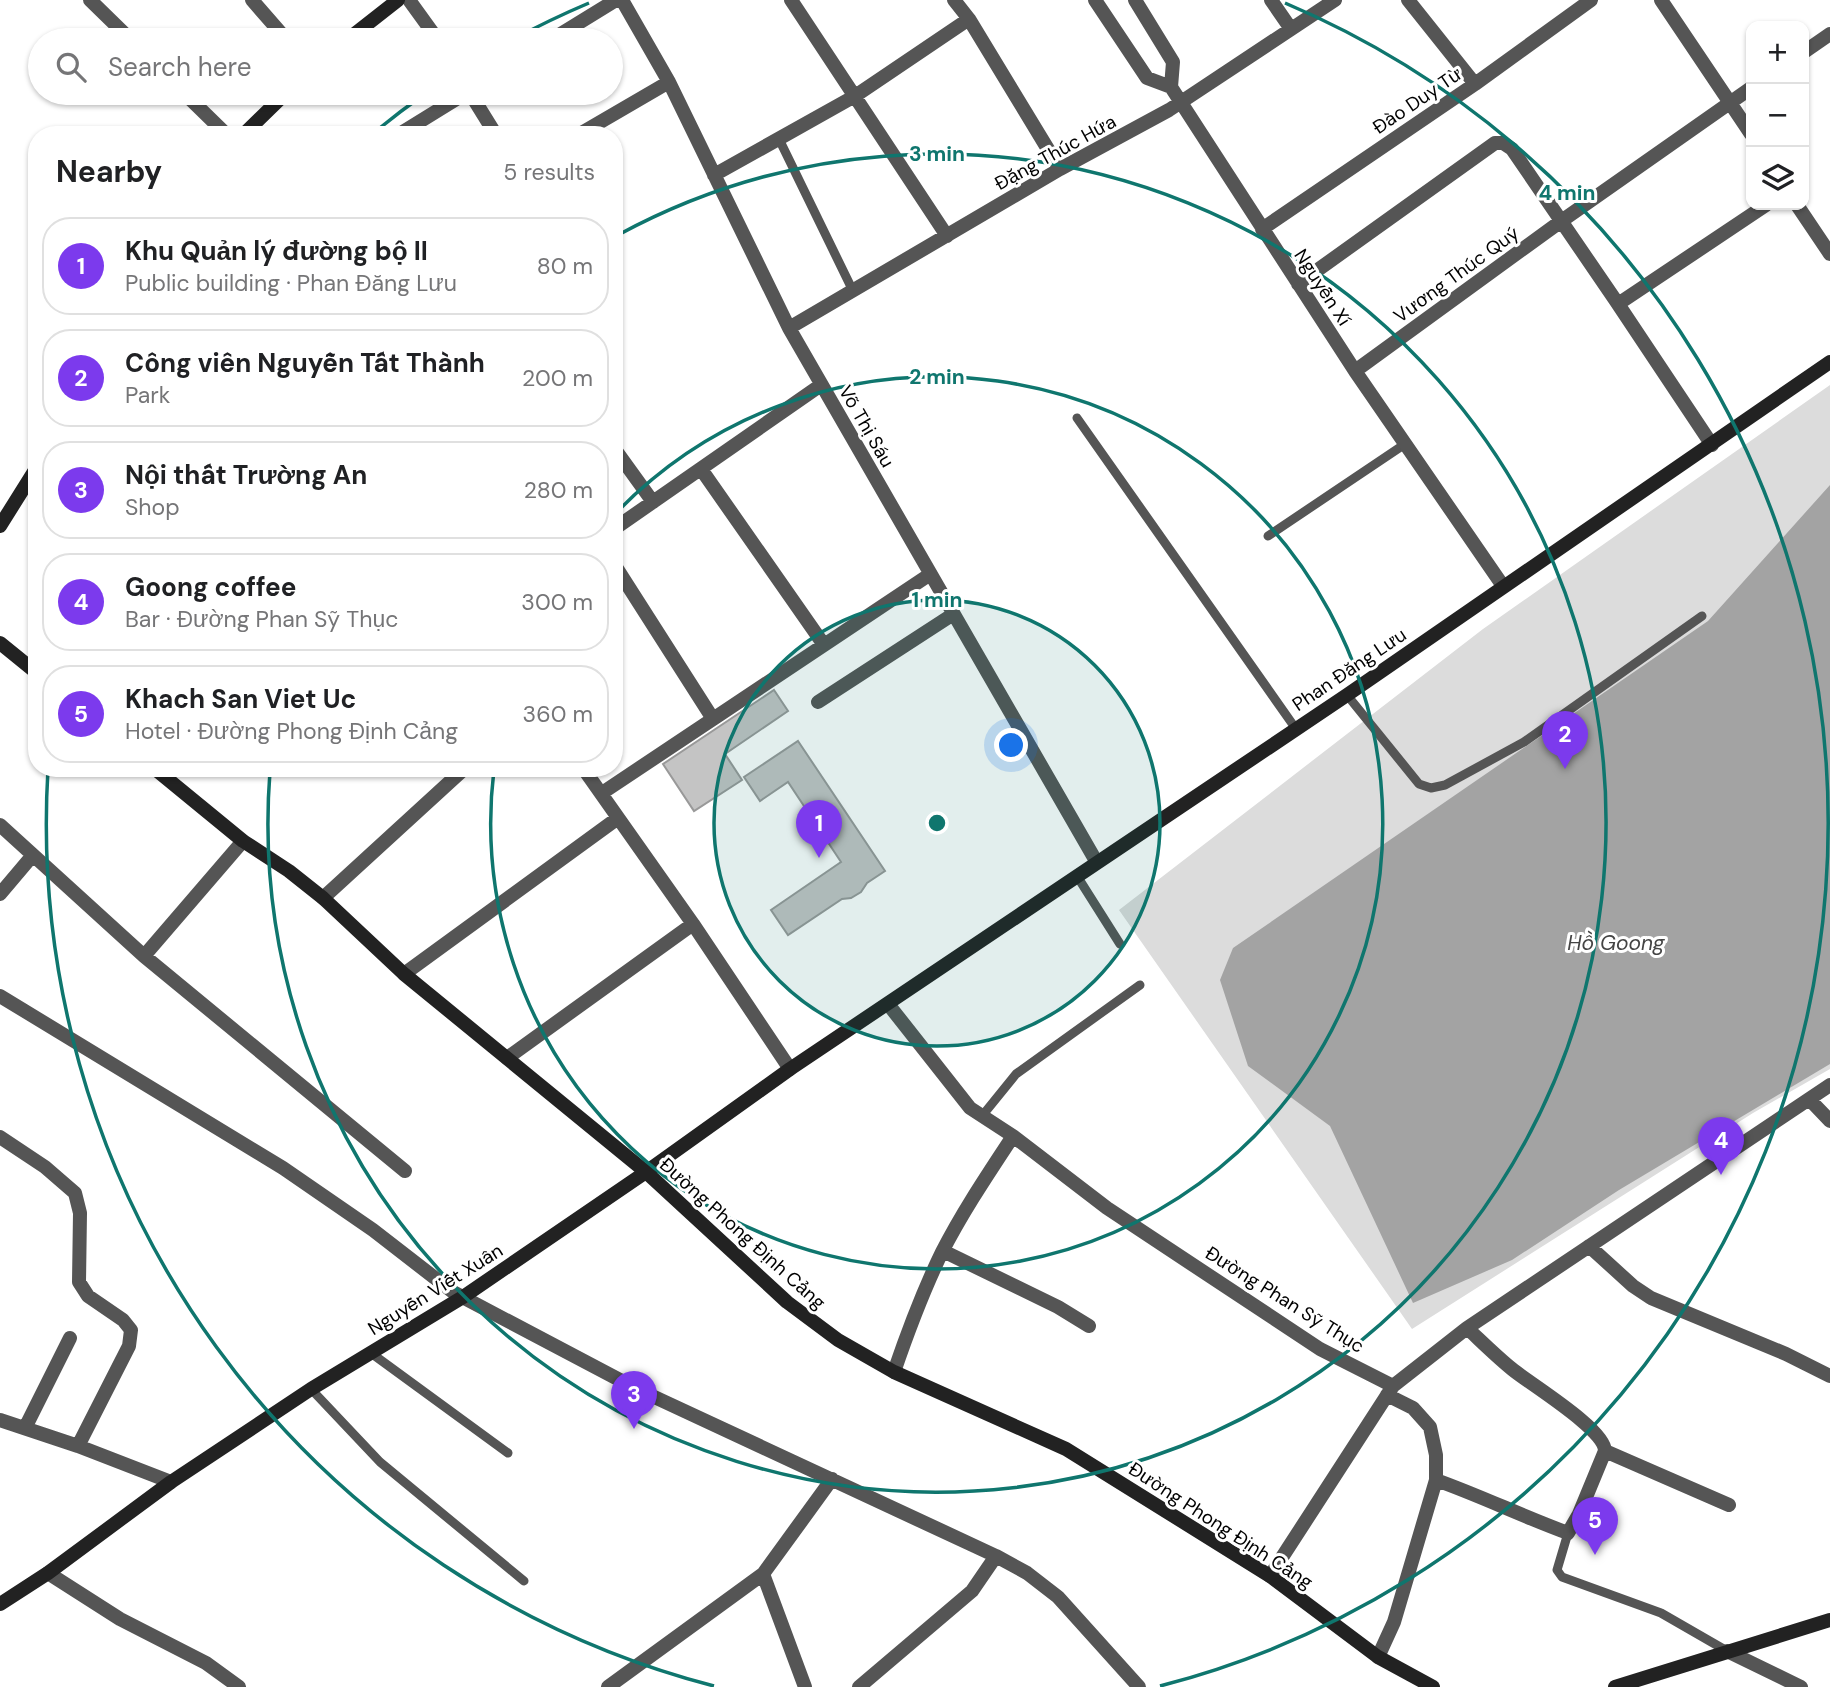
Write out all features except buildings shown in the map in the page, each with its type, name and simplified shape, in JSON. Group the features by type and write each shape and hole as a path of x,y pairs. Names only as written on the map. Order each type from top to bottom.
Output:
{"street":[{"path":"90,0 119,28"},
{"path":"252,0 276,28"},
{"path":"409,0 429,28"},
{"path":"570,28 616,0"},
{"name":"Võ Thị Sáu","path":"622,0 669,82 789,328 1096,861"},
{"path":"791,0 947,236"},
{"path":"954,0 969,19 1060,169"},
{"path":"1095,0 1147,78 1171,88 1173,62 1135,0"},
{"path":"1271,0 1291,29"},
{"name":"Đặng Thúc Hứa","path":"789,328 1060,169 1169,110 1335,0"},
{"path":"1408,0 1475,84"},
{"name":"Đào Duy Từ","path":"1262,229 1475,84 1591,0"},
{"path":"1661,0 1746,126"},
{"path":"361,28 390,2"},
{"path":"714,175 855,96 969,19"},
{"path":"1809,49 1830,34"},
{"path":"593,126 669,82"},
{"name":"Nguyễn Xí","path":"1171,88 1355,371 1503,586"},
{"name":"Vương Thúc Quý","path":"1355,371 1746,92"},
{"path":"196,105 218,126"},
{"path":"256,126 275,105"},
{"path":"413,126 448,105"},
{"path":"476,105 490,126"},
{"path":"1298,284 1495,143 1503,143 1512,149 1712,445"},
{"path":"1618,304 1759,210"},
{"path":"1800,210 1830,254"},
{"name":"Phan Đăng Lưu","path":"888,1004 1096,861 1347,695 1830,362"},
{"path":"623,524 821,385"},
{"path":"623,460 653,502"},
{"path":"701,469 824,645"},
{"path":"0,526 28,481"},
{"path":"602,793 929,575"},
{"path":"623,578 713,719"},
{"path":"818,702 952,615"},
{"path":"0,643 28,666"},
{"name":"Đường Phong Định Cảng","path":"165,777 243,841 289,871 323,898 404,974 646,1172 787,1302 838,1340 894,1372 1066,1449 1270,1576 1378,1657 1433,1687"},
{"path":"323,898 455,777"},
{"path":"590,777 790,1069"},
{"path":"404,974 618,818"},
{"path":"0,825 144,956 405,1171"},
{"path":"144,956 243,841"},
{"path":"0,894 33,855"},
{"path":"507,1058 693,924"},
{"path":"0,996 283,1168 373,1230 453,1292 635,1388 996,1556 1027,1573 1058,1597 1139,1687"},
{"name":"Nguyễn Viết Xuân","path":"0,1604 48,1573 172,1482 311,1389 463,1297 646,1172 790,1069 888,1004"},
{"name":"Đường Phan Sỹ Thục","path":"888,1004 970,1108 1013,1136 1107,1208 1320,1349 1390,1391 1413,1408 1430,1427 1436,1455 1436,1480 1394,1622 1378,1657"},
{"path":"1270,1576 1390,1391 1467,1328 1830,1085"},
{"path":"1810,1099 1830,1121"},
{"path":"894,1372 916,1309 943,1251 969,1203 1013,1136"},
{"path":"0,1137 46,1167 75,1194 80,1213 79,1282 88,1296 123,1320 131,1330 129,1346 78,1446"},
{"path":"1589,1246 1633,1286 1651,1298 1786,1354 1830,1376"},
{"path":"943,1251 1058,1307 1088,1326"},
{"path":"1436,1480 1569,1533 1605,1451 1602,1441 1586,1424 1508,1366 1467,1328"},
{"path":"25,1428 70,1338"},
{"path":"0,1420 172,1482"},
{"path":"1605,1451 1729,1505"},
{"path":"608,1687 763,1574 832,1479"},
{"path":"859,1687 972,1591 996,1556"},
{"path":"48,1573 120,1619 206,1663 239,1687"},
{"path":"763,1574 805,1687"},
{"path":"1615,1687 1830,1620"},
{"path":"1727,1651 1776,1682 1801,1687"}],"lane":[{"path":"779,139 853,291"},
{"path":"1076,418 1296,729"},
{"path":"1268,536 1405,444"},
{"path":"1347,695 1419,784 1432,788 1454,780 1524,742 1702,616"},
{"path":"1077,876 1120,944"},
{"path":"982,1116 1016,1074 1140,985"},
{"path":"371,1353 508,1453"},
{"path":"311,1389 380,1462 524,1581"},
{"path":"1569,1533 1558,1570 1562,1577 1661,1613 1727,1651"}],"shaded area":[{"name":"Hồ Goong","path":"1830,385 1830,1069 1753,1113 1412,1329 1119,910 1483,629"}],"water":[{"name":"Hồ Goong","path":"1830,485 1830,1064 1619,1190 1512,1260 1413,1303 1330,1126 1248,1066 1220,980 1233,948 1708,621"}],"place":[{"name":"Công viên Nguyễn Tất Thành","path":"1565,769"},
{"name":"Khu Quản lý đường bộ II","path":"819,858"},
{"name":"Goong coffee","path":"1721,1175"},
{"name":"Nội thất Trường An","path":"634,1429"},
{"name":"Khach San Viet Uc","path":"1595,1555"}]}
